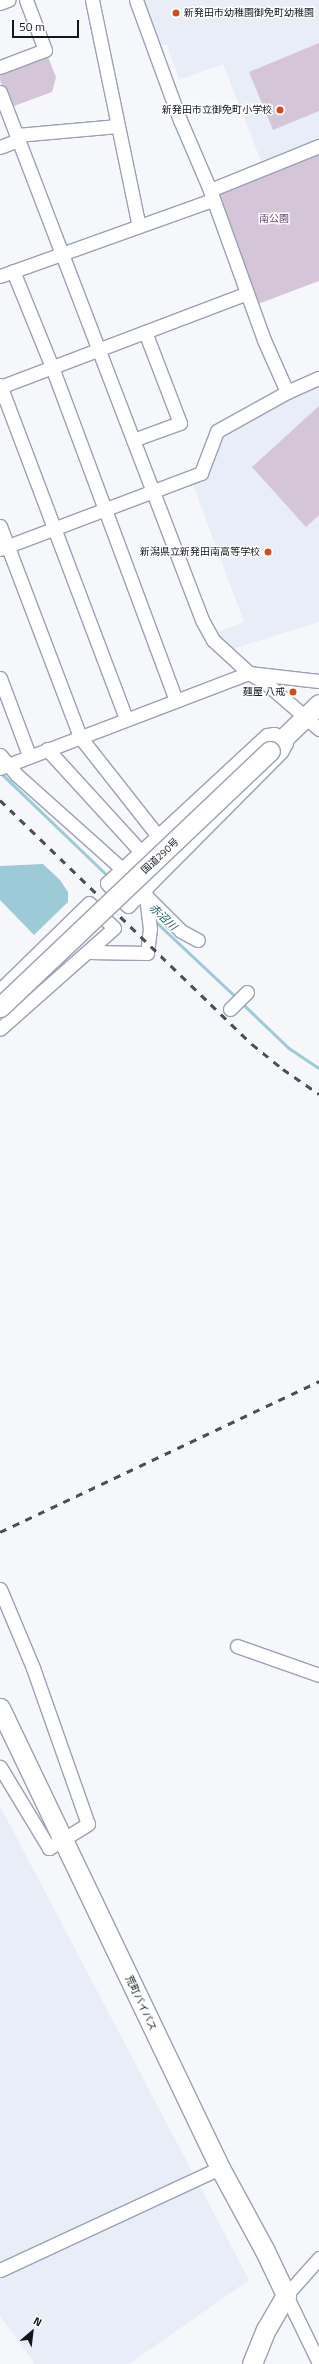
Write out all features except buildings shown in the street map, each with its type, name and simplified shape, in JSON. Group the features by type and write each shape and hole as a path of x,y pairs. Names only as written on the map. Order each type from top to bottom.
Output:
{"highway":[{"name":"国道290号","path":"0,1007 283,738 312,723 319,704"},
{"name":"荒町バイパス","path":"0,1708 220,2168 265,2251 286,2295"},
{"path":"252,2364 266,2328 286,2295"}],"street":[{"path":"0,3 8,0"},
{"path":"0,67 45,50 26,0"},
{"path":"92,0 139,226"},
{"path":"136,0 180,120 211,195 264,340 287,392"},
{"path":"0,92 202,620 213,640 249,673 267,684 312,723"},
{"path":"0,147 17,138 118,126"},
{"path":"0,276 61,252 139,226 319,146"},
{"path":"13,271 52,367 103,509 176,701"},
{"path":"126,720 0,386 247,293"},
{"path":"133,440 180,423 145,332"},
{"path":"4,547 152,490 201,473 217,431 287,392 319,378"},
{"path":"0,526 4,547 80,737 158,836"},
{"path":"3,762 29,756 249,673 319,680"},
{"path":"0,678 29,756"},
{"path":"266,735 283,738 286,743 281,752 146,893 128,906 118,897 107,883 266,735"},
{"path":"47,749 141,852"},
{"path":"3,762 122,869"},
{"path":"146,893 181,932 198,940"},
{"path":"90,952 147,953 150,929 146,893"},
{"path":"0,990 90,903 114,928 90,952 0,1029"},
{"path":"230,1009 247,992"},
{"path":"0,1589 33,1668 88,1824 63,1841 49,1848 0,1767"},
{"path":"237,1646 319,1675"},
{"path":"0,2270 220,2168"},
{"path":"319,2258 286,2295 319,2363"}],"shaded area":[{"name":"新発田市立御免町小学校","path":"141,0 319,0 319,140 261,161 223,64 179,80 167,45 159,45"},
{"name":"新潟県立新発田南高等学校","path":"319,385 319,622 229,650 215,633 244,622 192,482 206,477 221,435"},
{"path":"0,1806 249,2280 129,2364 35,2364 0,2316"}],"green space":[{"path":"319,43 319,111 273,130 249,72"},
{"path":"46,52 56,77 52,92 11,107 0,80 0,70"},
{"name":"南公園","path":"319,153 319,281 258,304 215,192"},
{"path":"319,406 319,515 306,527 252,467"}],"water":[{"path":"43,864 60,880 68,892 68,902 34,935 0,900 0,866"}],"waterway":[{"name":"赤沼川","path":"0,772 109,877"},
{"name":"赤沼川","path":"153,919 237,998"},
{"name":"赤沼川","path":"242,1003 289,1048 319,1068"}],"railway":[{"path":"0,800 252,1044 283,1069 319,1094"},
{"path":"0,1532 319,1381"}],"place":[{"name":"新発田市幼稚園御免町幼稚園","path":"176,13"},
{"name":"新発田市立御免町小学校","path":"280,110"},
{"name":"新潟県立新発田南高等学校","path":"268,552"},
{"name":"麺屋 八戒","path":"293,692"}]}
